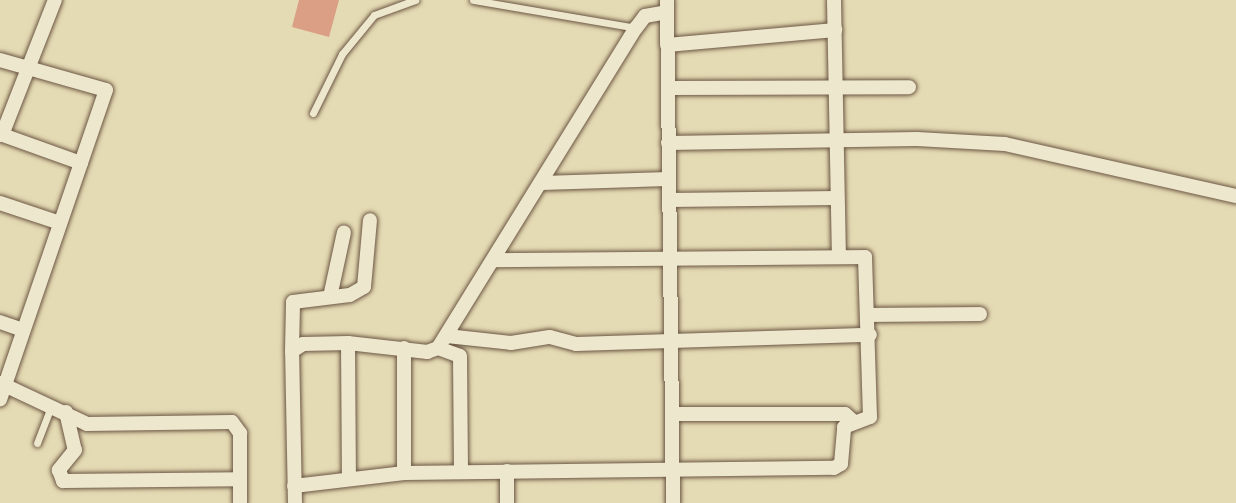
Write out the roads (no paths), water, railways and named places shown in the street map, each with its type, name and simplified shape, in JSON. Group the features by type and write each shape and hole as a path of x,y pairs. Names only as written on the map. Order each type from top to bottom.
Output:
{"street":[{"path":"55,0 31,68 1,135 81,164"},
{"path":"834,0 839,257"},
{"path":"438,348 495,260 636,28 645,16 667,6 673,503"},
{"path":"667,45 835,30"},
{"path":"0,60 106,90 2,383 0,399"},
{"path":"669,88 909,87"},
{"path":"668,143 836,141 1005,144 1236,196"},
{"path":"542,183 668,179"},
{"path":"669,200 837,198"},
{"path":"0,203 60,223"},
{"path":"295,503 291,304 359,293 364,287 370,220"},
{"path":"330,297 344,232"},
{"path":"294,486 404,473 834,468 841,464 844,427 853,421 868,419 872,411 868,259 839,257 495,260"},
{"path":"870,315 980,314"},
{"path":"0,322 22,330"},
{"path":"447,336 511,343 550,337 576,344 672,338 870,335"},
{"path":"292,351 303,344 348,343 404,348 438,348 460,356 461,472"},
{"path":"348,343 349,478"},
{"path":"404,348 404,473"},
{"path":"2,383 51,404 87,424 232,422 240,433 240,503"},
{"path":"66,412 75,450 59,471 63,481 240,479"},
{"path":"672,414 836,413 853,421"},
{"path":"507,471 507,503"}],"lane":[{"path":"314,113 342,54 374,15 415,0"},
{"path":"473,0 636,28"},
{"path":"37,443 51,404"}]}
